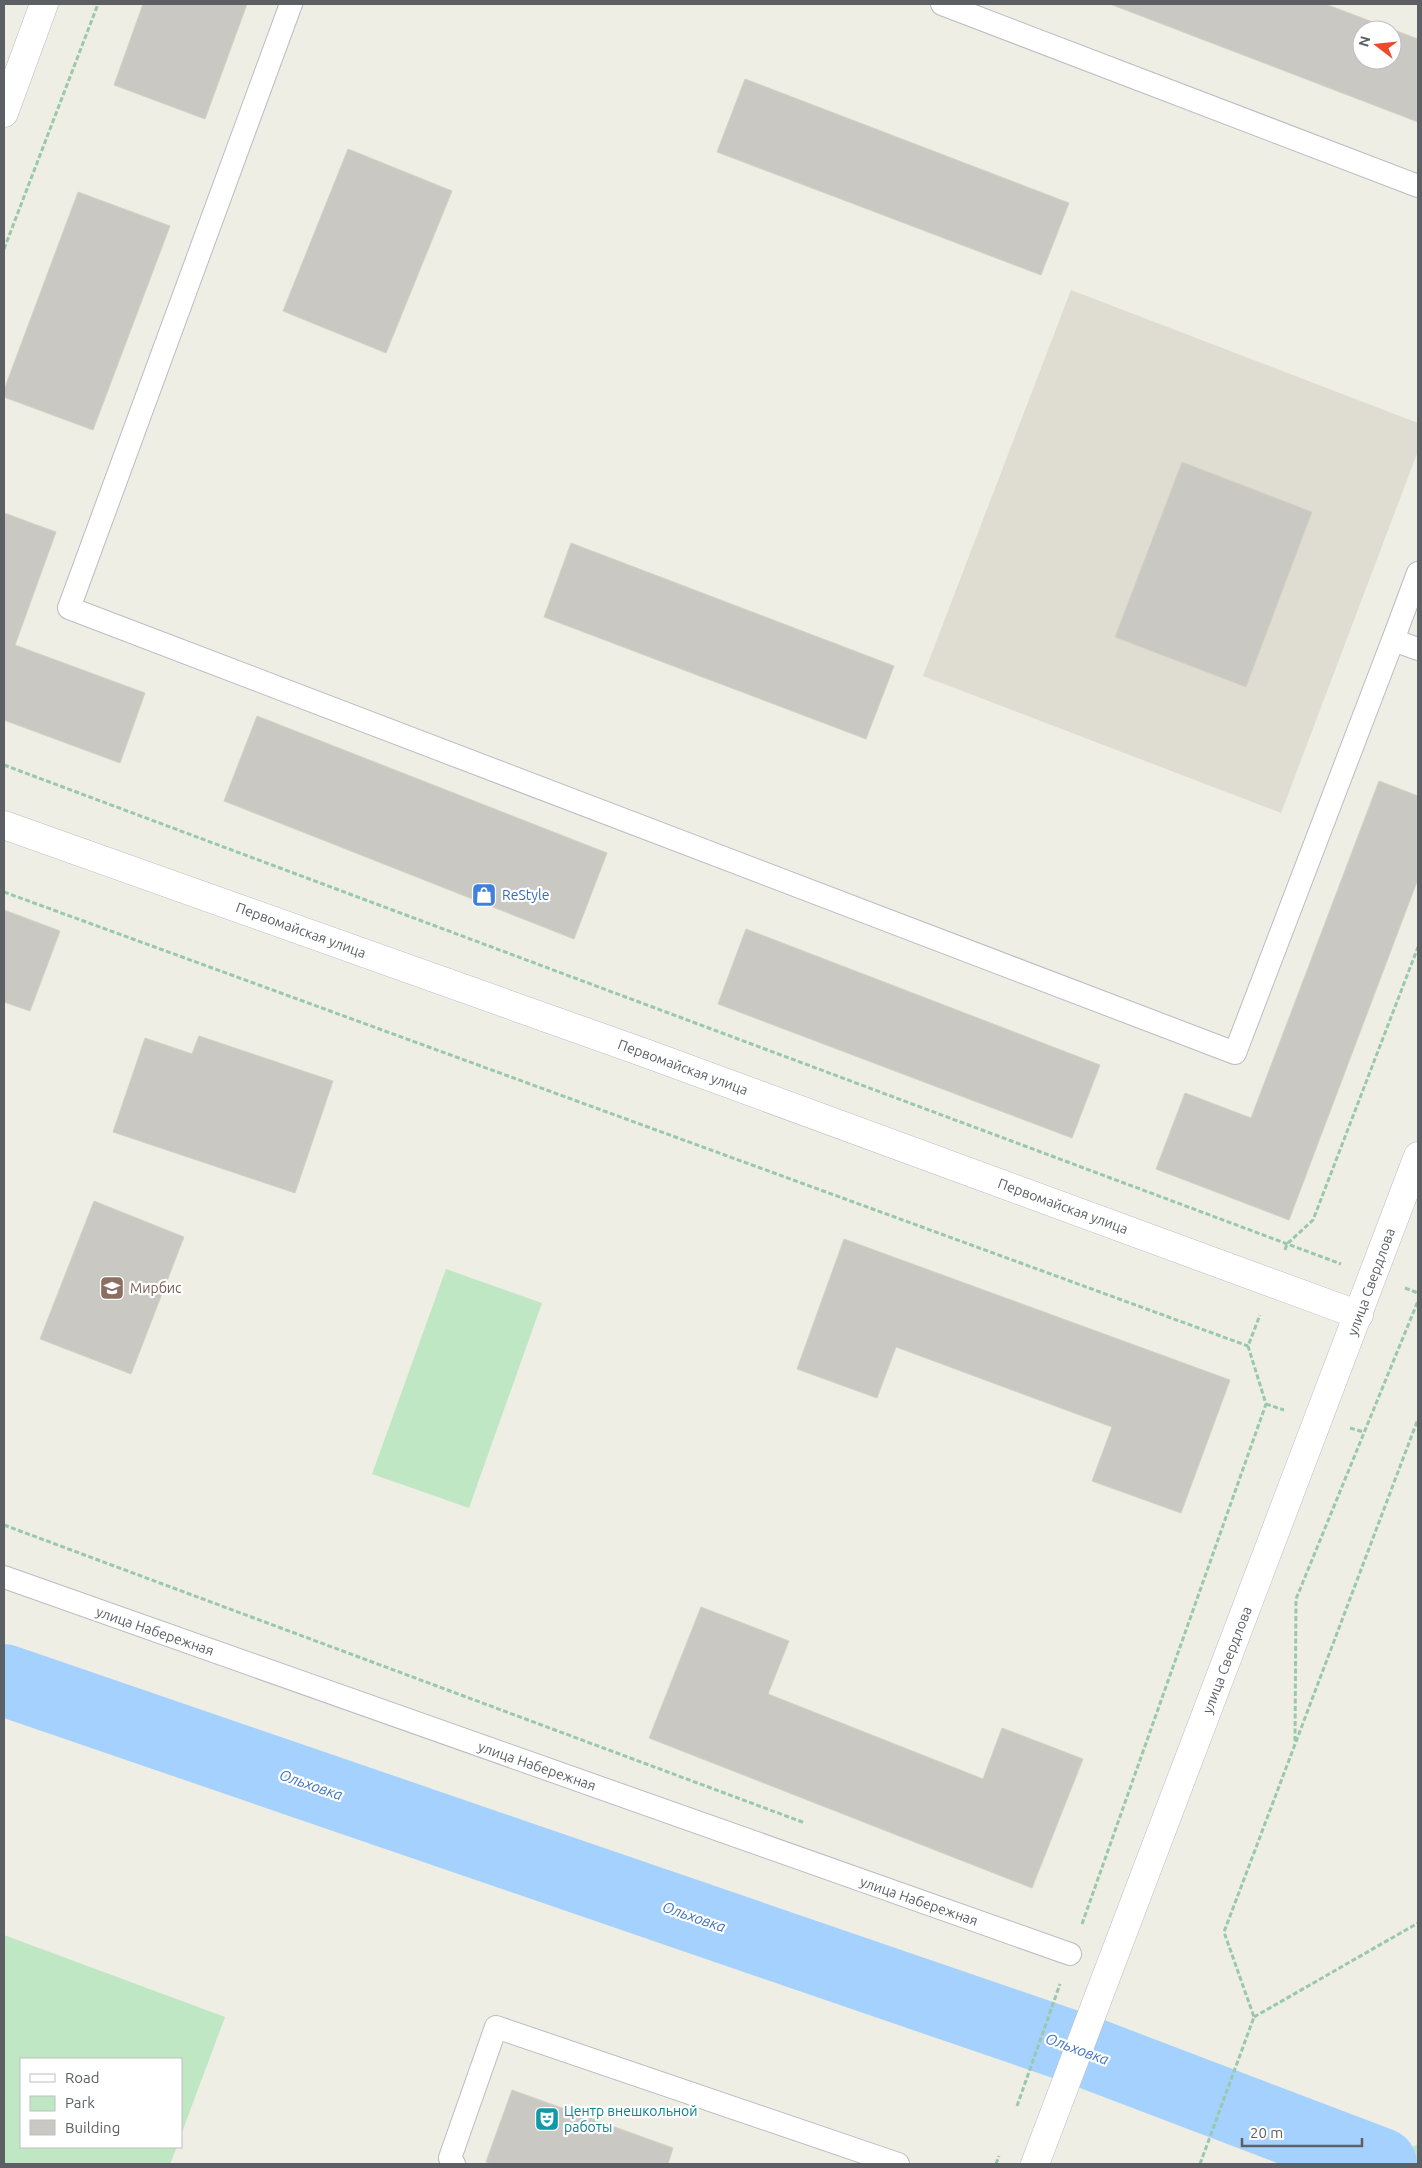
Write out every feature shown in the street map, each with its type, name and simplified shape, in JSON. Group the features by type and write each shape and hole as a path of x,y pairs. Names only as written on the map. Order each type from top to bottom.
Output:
{"main road":[{"path":"4,113 44,4"},
{"name":"Первомайская улица","path":"4,825 646,1053 1360,1315"},
{"name":"улица Свердлова","path":"1035,2164 1108,1968 1360,1315 1418,1156"}],"lane":[{"path":"291,4 69,608 1235,1052 1418,573"},
{"path":"942,4 966,8 1418,186"},
{"path":"1393,640 1418,649"},
{"name":"улица Набережная","path":"4,1577 1070,1954"},
{"path":"454,2164 450,2158 496,2027 898,2164"}],"path":[{"path":"4,250 98,4"},
{"path":"4,765 1287,1244 1313,1220 1418,947"},
{"path":"4,892 1248,1346 1266,1404 1015,2111"},
{"path":"1295,1745 1296,1599 1418,1301"},
{"path":"1200,2164 1254,2017 1224,1932 1418,1419"},
{"path":"4,1525 810,1825"},
{"path":"1254,2017 1418,1923"}],"shaded area":[{"path":"1071,290 1418,423 1418,451 1281,813 923,676"}],"green space":[{"path":"446,1269 542,1303 469,1508 372,1474"},
{"path":"4,1935 225,2017 182,2132 182,2058 20,2058 20,2148 177,2148 170,2164 4,2164"},
{"path":"1418,2144 1418,2164 1377,2164"}],"building":[{"path":"143,4 247,4 205,119 114,85"},
{"path":"1110,4 1325,4 1368,20 1352,20 1352,70 1402,70 1402,33 1418,39 1418,122"},
{"path":"745,79 1069,203 1041,275 717,152"},
{"path":"348,149 452,191 386,353 283,311"},
{"path":"78,192 170,226 93,430 4,397 4,390"},
{"path":"1182,462 1312,512 1246,687 1115,637"},
{"path":"4,513 56,532 15,645 145,693 120,763 4,720"},
{"path":"571,543 894,666 866,739 544,617"},
{"path":"257,716 607,853 574,939 224,801"},
{"path":"1379,781 1418,796 1418,879 1289,1220 1156,1169 1185,1093 1251,1118"},
{"path":"4,910 60,931 30,1011 4,1002"},
{"path":"746,929 1100,1065 1072,1138 718,1004"},
{"path":"199,1036 333,1081 295,1193 113,1132 145,1038 192,1054"},
{"name":"Мирбис","path":"94,1201 184,1237 131,1374 40,1339"},
{"path":"844,1239 1230,1380 1181,1513 1092,1481 1112,1427 896,1347 877,1398 797,1369"},
{"path":"701,1607 789,1641 768,1694 983,1779 1002,1728 1083,1759 1032,1888 649,1738"},
{"name":"Центр внешкольной работы","path":"512,2090 673,2148 668,2164 492,2164 486,2162"}],"waterway":[{"name":"Ольховка","path":"4,1680 1079,2049 1381,2164"}],"place":[{"name":"ReStyle","path":"484,895"},
{"name":"Мирбис","path":"112,1288"},
{"name":"Центр внешкольной работы","path":"547,2119"}]}
